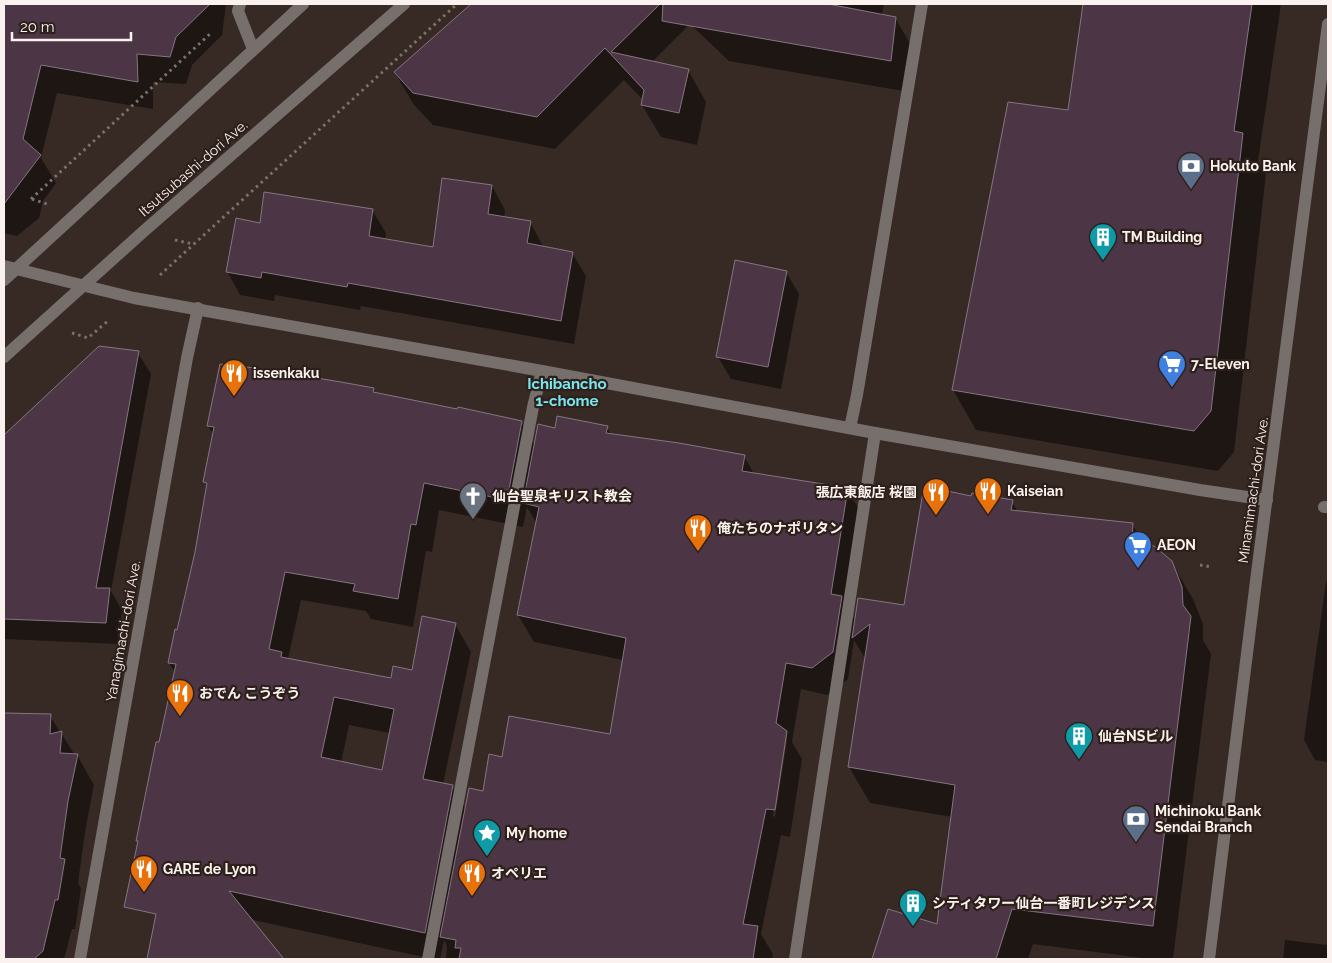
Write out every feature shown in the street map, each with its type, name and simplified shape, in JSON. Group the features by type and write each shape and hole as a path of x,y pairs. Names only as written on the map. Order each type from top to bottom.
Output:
{"street":[{"path":"240,4 238,11 253,49"},
{"path":"4,280 10,268 78,212 303,4"},
{"name":"Itsutsubashi-dori Ave.","path":"4,357 144,231 404,4"},
{"path":"850,428 922,4"},
{"name":"Minamimachi-dori Ave.","path":"1209,959 1328,24"},
{"path":"10,268 134,298 198,308 874,433 1267,500"},
{"name":"Yanagimachi-dori Ave.","path":"80,959 187,358 198,308"},
{"path":"428,959 533,407 542,371"},
{"path":"795,959 874,433"}],"path":[{"path":"159,276 457,4"},
{"path":"55,206 31,199 212,34"},
{"path":"167,238 193,245"},
{"path":"68,332 88,338 115,315"},
{"path":"1200,565 1212,567"}],"building":[{"path":"4,4 210,4 176,37 170,57 137,54 138,82 41,65 23,139 41,155 4,204"},
{"path":"471,4 660,4 611,52 689,69 679,113 641,105 644,90 605,48 537,117 413,93 394,72"},
{"path":"663,4 828,4 896,17 891,61 662,21"},
{"name":"TM Building","path":"1083,4 1252,4 1234,131 1243,133 1211,411 1194,431 952,390 1008,102 1068,110"},
{"path":"442,178 492,185 488,214 531,221 527,243 573,252 561,321 348,283 347,287 262,272 261,278 226,272 236,218 260,223 264,192 373,209 369,236 433,247"},
{"path":"735,260 787,271 768,367 716,357"},
{"path":"99,346 139,351 96,588 110,588 106,623 4,619 4,435"},
{"path":"220,364 374,388 373,392 457,409 458,407 522,421 507,500 424,483 416,525 411,524 398,599 353,591 355,584 285,572 269,649 282,652 281,657 391,678 393,666 412,670 422,616 456,623 423,779 453,785 425,933 229,891 284,959 147,959 156,914 124,907 156,742 159,742 176,664 168,663 195,552 207,483 203,482 214,427 207,426","holes":["334,697 394,709 382,770 321,757"]},
{"path":"557,416 608,426 606,433 679,443 745,455 742,471 848,488 831,594 842,596 833,652 812,668 786,663 776,723 787,731 775,810 766,809 743,924 758,926 753,959 459,959 461,948 455,948 456,940 440,937 469,788 483,791 489,754 502,757 509,716 610,734 626,638 517,615 539,507 523,503 538,424 555,428"},
{"name":"仙台NSビル","path":"924,486 971,496 972,493 1013,500 1011,510 1133,523 1132,542 1154,546 1172,561 1182,587 1183,605 1191,616 1153,926 1012,909 996,959 872,959 888,909 937,924 955,785 848,767 870,624 852,638 858,598 904,605"},
{"path":"4,713 51,714 50,734 62,731 60,753 78,754 68,801 60,858 65,859 58,900 55,900 43,951 34,959 4,959"}],"place":[{"name":"Hokuto Bank","path":"1191,190"},
{"name":"TM Building","path":"1103,261"},
{"name":"7-Eleven","path":"1172,388"},
{"name":"issenkaku","path":"234,397"},
{"name":"Kaiseian","path":"988,515"},
{"name":"張広東飯店 桜園","path":"936,516"},
{"name":"仙台聖泉キリスト教会","path":"473,520"},
{"name":"俺たちのナポリタン","path":"698,552"},
{"name":"AEON","path":"1138,569"},
{"name":"おでん こうぞう","path":"180,717"},
{"name":"仙台NSビル","path":"1079,760"},
{"name":"Michinoku Bank Sendai Branch","path":"1136,843"},
{"name":"My home","path":"487,857"},
{"name":"GARE de Lyon","path":"144,893"},
{"name":"オペリエ","path":"472,897"},
{"name":"シティタワー仙台一番町レジデンス","path":"913,927"}],"district":[{"name":"Ichibancho 1-chome","path":"567,392"}]}
